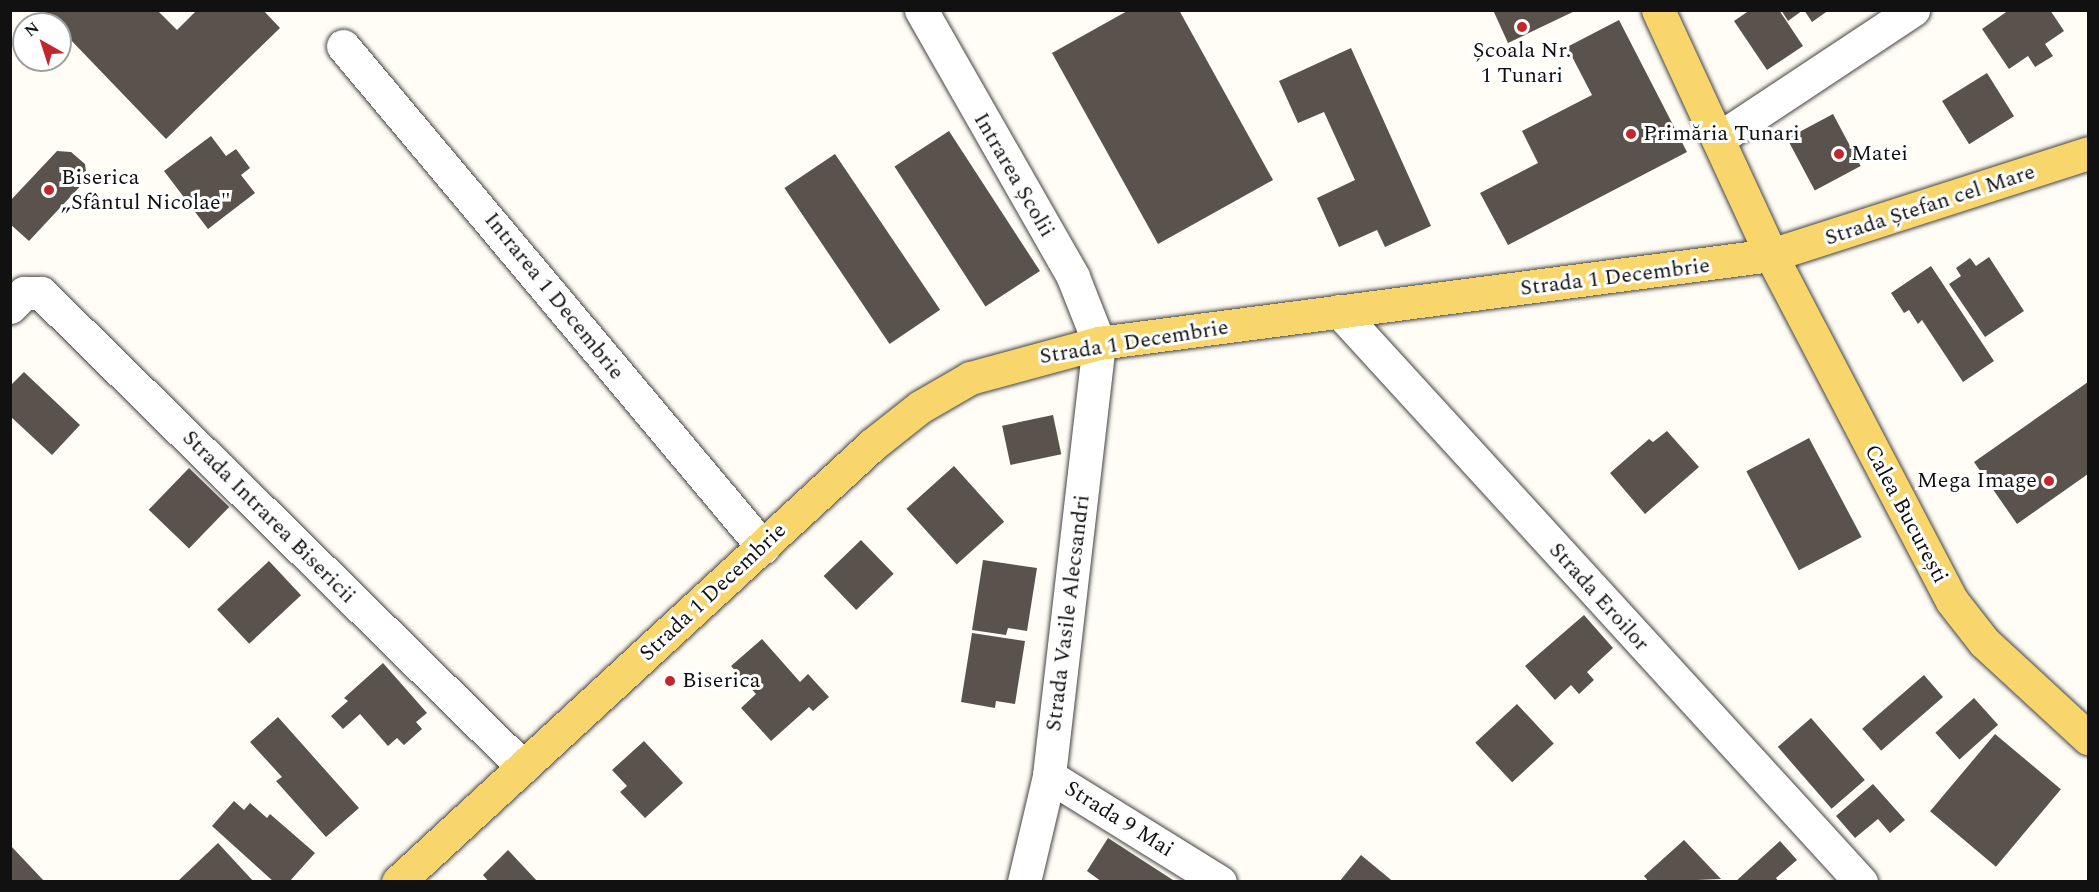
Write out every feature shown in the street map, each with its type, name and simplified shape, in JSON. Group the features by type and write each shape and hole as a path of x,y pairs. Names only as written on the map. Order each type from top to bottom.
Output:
{"main road":[{"name":"Calea București","path":"1658,10 1771,255 1952,601 1991,648 2088,738"},
{"name":"Strada Ștefan cel Mare","path":"1771,255 2088,153"},
{"name":"Strada 1 Decembrie","path":"398,882 872,445 920,407 970,378 1099,343 1771,255"}],"street":[{"name":"Intrarea Școlii","path":"921,10 1073,277 1099,343"},
{"path":"1718,139 1913,10"},
{"name":"Intrarea 1 Decembrie","path":"343,46 763,547"},
{"name":"Strada Intrarea Bisericii","path":"10,307 24,293 41,293 523,767"},
{"name":"Strada Eroilor","path":"1339,311 1862,882"},
{"name":"Strada Vasile Alecsandri","path":"1024,882 1049,776 1099,343"},
{"name":"Strada 9 Mai","path":"1049,776 1220,882"}],"building":[{"path":"42,10 157,10 177,30 197,10 263,10 280,28 166,139 72,41 72,12 44,12"},
{"path":"1129,10 1179,10 1273,180 1158,244 1052,53"},
{"name":"Școala Nr. 1 Tunari","path":"1493,10 1577,10 1508,43"},
{"path":"1750,10 1779,10 1803,46 1767,70 1734,21"},
{"path":"1781,10 1803,10 1788,21"},
{"path":"1804,10 1829,10 1812,22"},
{"path":"2009,10 2050,10 2064,31 2045,44 2053,56 2035,67 2028,56 2009,69 1982,29"},
{"path":"1619,20 1687,152 1508,245 1480,193 1538,163 1522,131 1592,95 1567,47"},
{"path":"1351,48 1431,226 1385,247 1377,230 1339,247 1317,198 1355,180 1324,112 1298,123 1279,81"},
{"path":"1987,73 2014,116 1969,144 1942,101"},
{"path":"1833,114 1861,166 1815,191 1787,138"},
{"path":"949,131 1040,271 985,306 894,166"},
{"path":"211,136 226,156 236,149 250,168 241,175 255,193 208,229 164,171"},
{"name":"Biserica „Sfântul Nicolae\"","path":"57,151 71,152 85,164 87,179 29,241 10,224 10,201"},
{"path":"835,154 940,310 890,344 784,188"},
{"path":"1989,257 2024,311 1985,337 1949,284 1961,276 1956,268 1970,258 1976,266"},
{"path":"1931,266 1994,361 1963,382 1922,320 1918,324 1909,310 1904,313 1891,293"},
{"path":"24,372 80,425 52,455 10,416 10,386"},
{"path":"2088,382 2088,474 2017,524 1974,462"},
{"path":"1053,415 1061,454 1010,465 1002,426"},
{"path":"1667,431 1699,467 1645,514 1610,473 1649,439 1653,442"},
{"path":"1809,438 1862,537 1799,570 1746,471"},
{"path":"954,466 1004,522 957,565 906,509"},
{"path":"189,468 229,507 189,549 149,510"},
{"path":"861,540 894,574 856,610 824,576"},
{"path":"983,560 1037,568 1027,631 1008,628 1006,635 972,630"},
{"path":"269,561 301,595 249,644 217,609"},
{"path":"1584,615 1613,648 1587,672 1594,680 1579,694 1571,685 1555,700 1525,666"},
{"path":"972,633 1025,641 1015,704 996,701 995,708 961,702"},
{"path":"762,639 800,682 808,674 829,697 813,711 809,707 771,741 741,708 756,694 731,666"},
{"path":"383,663 427,713 416,722 422,729 404,745 397,738 388,746 360,714 343,729 331,716 348,701 344,698"},
{"path":"1924,675 1943,697 1881,751 1862,729"},
{"path":"1974,698 1998,725 1959,760 1935,733"},
{"path":"1517,704 1554,743 1512,782 1475,743"},
{"path":"278,717 359,808 326,837 276,781 282,777 250,742"},
{"path":"1811,718 1865,780 1832,809 1778,747"},
{"path":"1995,734 2061,789 1996,867 1930,811"},
{"path":"644,741 683,783 645,818 620,792 627,786 612,770"},
{"path":"1873,784 1905,820 1890,833 1878,819 1855,838 1836,816"},
{"path":"234,801 244,810 250,803 267,818 270,814 315,853 289,882 274,882 212,826"},
{"path":"1108,838 1176,882 1102,882 1087,871"},
{"path":"1684,840 1721,879 1649,882 1644,876"},
{"path":"1780,841 1797,860 1776,878 1779,882 1735,882"},
{"path":"218,843 254,882 177,882"},
{"path":"10,845 45,882 10,882"},
{"path":"508,850 538,882 489,882 483,875"},
{"path":"1361,855 1390,879 1393,882 1339,882"}],"place":[{"name":"Școala Nr. 1 Tunari","path":"1522,27"},
{"name":"Primăria Tunari","path":"1631,134"},
{"name":"Matei","path":"1839,154"},
{"name":"Biserica „Sfântul Nicolae\"","path":"49,190"},
{"name":"Mega Image","path":"2049,481"},
{"name":"Biserica","path":"670,681"}]}
